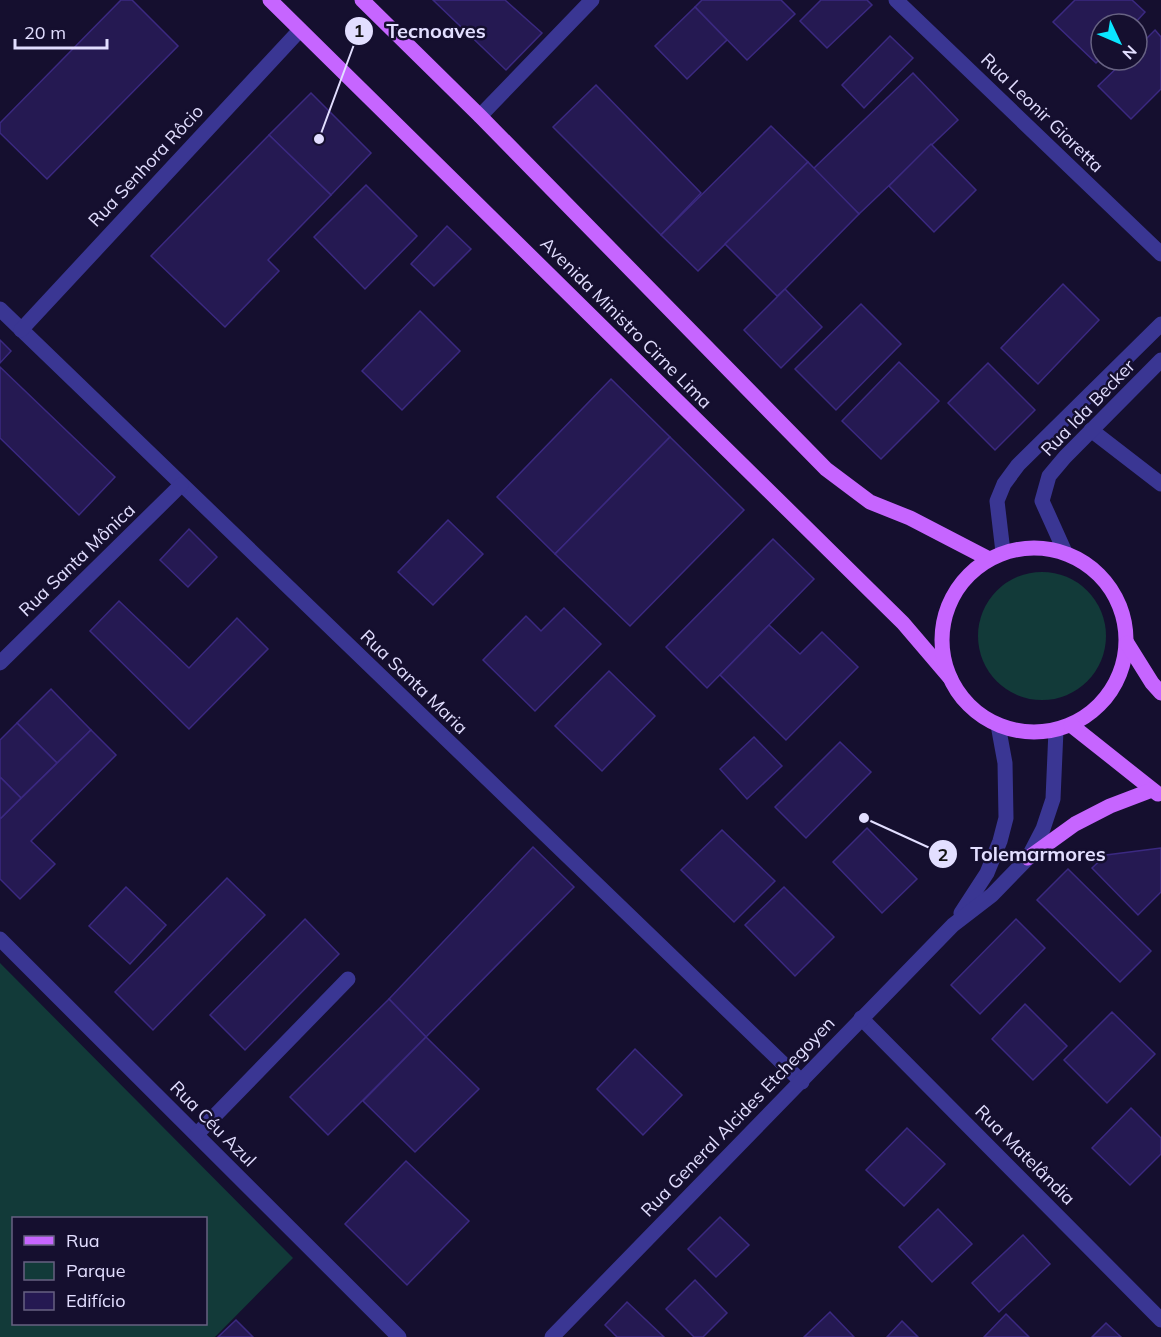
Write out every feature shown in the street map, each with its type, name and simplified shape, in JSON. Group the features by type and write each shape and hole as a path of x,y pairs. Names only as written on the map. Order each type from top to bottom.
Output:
{"main road":[{"name":"Avenida Ministro Cirne Lima","path":"270,0 903,623 950,678"},
{"path":"362,0 480,116 826,469 870,502 996,556"},
{"path":"1034,547 1065,552 1098,572 1120,604 1127,643 1122,668 1111,692 1093,711 1056,730 1026,732 998,725 969,706 950,678 942,645 946,611 963,580 996,556 1034,547"},
{"path":"1127,643 1152,683 1161,693"},
{"path":"1071,724 1157,793"},
{"path":"1028,858 1075,824 1110,806 1157,793"}],"street":[{"path":"480,116 592,0"},
{"name":"Rua Leonir Giaretta","path":"896,0 1161,254"},
{"name":"Rua Senhora Rôcio","path":"21,330 300,30"},
{"name":"Rua Santa Maria","path":"0,309 802,1082"},
{"name":"Rua Ida Becker","path":"996,556 997,501 1004,484 1018,465 1161,324"},
{"name":"Rua Ida Becker","path":"1065,552 1042,501 1049,476 1161,360"},
{"path":"1091,430 1161,484"},
{"name":"Rua Santa Mônica","path":"0,663 181,485"},
{"name":"Rua General Alcides Etchegoyen","path":"953,925 987,873 1000,841 1006,818 1005,763 998,725"},
{"name":"Rua General Alcides Etchegoyen","path":"552,1337 953,925 992,895 1028,858 1043,829 1053,799 1056,730"},
{"name":"Rua Céu Azul","path":"0,939 399,1337"},
{"path":"197,1134 348,979"},
{"name":"Rua Matelândia","path":"861,1018 1161,1320"}],"green space":[{"path":"1042,572 1066,577 1087,591 1101,612 1106,636 1101,660 1087,681 1066,695 1042,700 1018,695 997,681 983,660 978,636 983,612 997,591 1018,577"},
{"path":"0,963 293,1258 215,1337 0,1337"}],"building":[{"path":"121,0 132,0 178,46 47,179 0,133 0,123"},
{"path":"433,0 505,0 542,33 506,70"},
{"path":"702,0 781,0 795,14 747,60 695,7"},
{"path":"821,0 867,0 872,5 827,48 800,21"},
{"path":"1075,0 1132,0 1145,12 1089,12 1089,56 1053,22"},
{"path":"695,7 727,40 687,79 655,46"},
{"path":"1155,30 1161,37 1161,89 1131,119 1098,86 1113,72 1149,72 1149,36"},
{"path":"890,36 913,58 864,108 842,85"},
{"path":"913,73 958,120 859,214 813,169"},
{"path":"596,85 701,193 661,235 553,127"},
{"path":"311,93 371,153 331,195 269,135"},
{"path":"771,126 808,162 698,271 661,235"},
{"path":"269,135 331,195 268,260 279,271 225,327 151,256"},
{"path":"931,144 976,190 934,232 889,186"},
{"path":"808,162 859,214 777,296 725,244"},
{"path":"366,185 417,236 365,289 314,237"},
{"path":"447,226 471,249 434,286 411,264"},
{"path":"1063,284 1099,320 1038,384 1001,348"},
{"path":"785,289 822,327 781,368 744,330"},
{"path":"861,304 901,344 836,410 795,369"},
{"path":"420,311 460,351 402,410 362,371"},
{"path":"0,340 11,351 0,363"},
{"path":"899,362 939,401 881,459 842,421"},
{"path":"988,363 1035,410 995,450 948,403"},
{"path":"0,367 115,477 79,515 0,438"},
{"path":"611,379 670,437 555,554 497,497"},
{"path":"670,437 744,510 630,626 555,554"},
{"path":"448,520 483,554 433,605 398,572"},
{"path":"189,529 217,557 188,587 160,560"},
{"path":"773,539 814,579 707,688 666,647"},
{"path":"119,601 189,668 237,618 268,649 189,729 90,631"},
{"path":"564,608 601,644 535,711 483,660 526,616 541,631"},
{"path":"769,625 800,654 822,632 858,667 786,740 720,675"},
{"path":"609,671 655,716 602,771 555,726"},
{"path":"51,689 91,730 57,763 17,723"},
{"path":"17,723 57,763 21,798 0,777 0,740"},
{"path":"91,730 116,755 31,841 55,864 20,899 0,879 0,819"},
{"path":"754,737 782,766 747,799 720,769"},
{"path":"840,742 871,772 806,838 775,807"},
{"path":"0,777 21,798 0,819"},
{"path":"867,828 917,879 882,913 833,862"},
{"path":"722,830 775,881 734,922 681,870"},
{"path":"533,847 574,887 426,1037 389,999"},
{"path":"1161,848 1161,892 1138,915 1092,868 1106,855"},
{"path":"1068,869 1151,951 1120,982 1037,900"},
{"path":"227,878 265,915 153,1030 115,992"},
{"path":"126,887 166,925 130,964 89,926"},
{"path":"784,887 834,937 795,976 745,925"},
{"path":"305,919 339,954 245,1050 210,1015"},
{"path":"1016,919 1045,948 980,1014 951,985"},
{"path":"389,999 426,1037 328,1135 290,1097"},
{"path":"1025,1004 1067,1046 1033,1080 992,1039"},
{"path":"1112,1012 1155,1054 1107,1103 1064,1060"},
{"path":"426,1037 479,1089 415,1152 363,1101"},
{"path":"635,1049 682,1095 643,1135 597,1089"},
{"path":"1131,1108 1161,1138 1161,1154 1130,1185 1092,1148"},
{"path":"907,1128 945,1164 904,1206 866,1170"},
{"path":"406,1161 469,1221 407,1285 345,1224"},
{"path":"938,1209 972,1244 932,1282 899,1247"},
{"path":"720,1217 749,1245 716,1277 688,1249"},
{"path":"1023,1235 1050,1264 999,1312 972,1283"},
{"path":"695,1280 727,1313 703,1337 694,1337 666,1309"},
{"path":"627,1302 664,1337 617,1337 605,1325"},
{"path":"830,1312 854,1337 804,1337"},
{"path":"1006,1314 1029,1337 984,1337"},
{"path":"236,1320 253,1337 218,1337"},
{"path":"902,1321 918,1337 887,1337"},
{"path":"1106,1323 1121,1337 1092,1337"}],"place":[{"name":"Tecnoaves","path":"319,139"},
{"name":"Tolemarmores","path":"864,818"}]}
